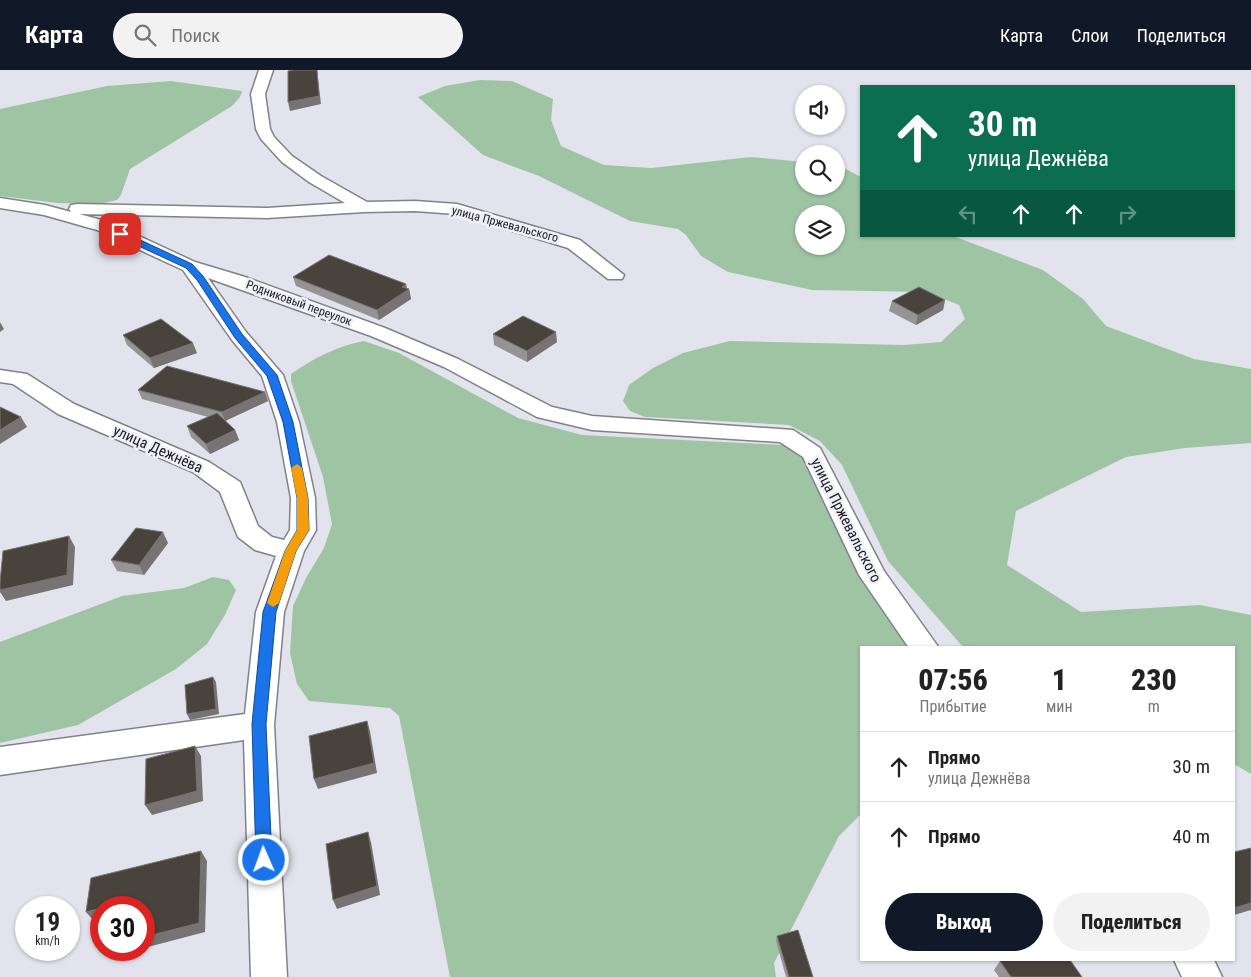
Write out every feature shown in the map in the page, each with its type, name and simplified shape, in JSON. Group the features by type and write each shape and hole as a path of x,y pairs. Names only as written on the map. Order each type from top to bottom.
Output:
{"street":[{"path":"266,70 258,94 263,129 268,138 297,167 364,207"},
{"name":"Родниковый переулок","path":"0,203 45,210 103,226 189,266 238,281 378,332 451,363 545,412 592,423"},
{"name":"улица Пржевальского","path":"45,210 258,213 364,207 415,206 456,209 574,244 615,275"},
{"path":"189,266 200,278 239,336 272,375 288,422 303,498 303,530 291,551 270,612 259,724 269,977"},
{"name":"улица Дежнёва","path":"0,376 19,379 66,408 201,467 231,488 247,531 264,544 291,551"},
{"name":"улица Пржевальского","path":"592,423 785,435 812,452 844,513 872,574 924,646"},
{"path":"0,761 259,724"},
{"path":"1193,961 1204,977"}],"green space":[{"path":"480,80 512,81 553,99 551,120 561,146 604,165 651,168 751,157 795,161 795,195 845,195 845,169 860,176 860,237 956,237 1043,270 1083,299 1106,326 1194,359 1251,369 1251,443 1185,448 1126,457 1016,511 1007,565 1081,612 1200,605 1251,615 1251,774 1235,765 1235,646 962,646 888,561 842,465 820,441 789,425 645,417 630,411 623,401 629,385 653,368 683,353 730,341 904,345 941,342 965,319 959,305 926,292 812,290 728,272 701,256 686,235 678,229 630,221 539,176 483,155 418,97 445,86"},
{"path":"171,81 242,91 240,97 232,106 130,169 121,195 117,200 100,204 57,203 0,196 0,109 107,86"},
{"path":"364,341 399,353 518,418 582,435 784,445 801,455 821,480 911,646 860,646 860,815 839,836 774,963 776,977 450,977 399,716 390,708 309,701 297,684 290,653 293,606 306,578 324,548 332,524 323,477 291,381 291,374 326,353"},
{"path":"213,577 229,580 236,590 225,615 207,644 176,669 78,725 0,743 0,642 122,596 184,588"}],"building":[{"path":"317,70 319,96 288,102 288,71"},
{"path":"329,255 406,284 402,287 409,289 377,310 293,277"},
{"path":"919,287 945,300 918,315 892,301"},
{"path":"523,316 556,332 527,351 493,334"},
{"path":"161,319 193,343 150,358 123,335"},
{"path":"167,366 265,392 222,412 138,390"},
{"path":"0,407 21,417 0,430"},
{"path":"217,413 235,430 206,444 187,426"},
{"path":"136,528 163,532 139,565 111,560"},
{"path":"69,536 67,575 0,590 3,551"},
{"path":"213,677 216,709 187,714 185,685"},
{"path":"367,721 374,763 314,779 309,736"},
{"path":"195,746 197,791 145,805 146,759"},
{"path":"368,832 377,886 333,900 326,844"},
{"path":"1251,848 1251,903 1235,908 1235,852"},
{"path":"201,851 199,923 155,934 155,896 90,896 90,911 86,912 91,878"},
{"path":"798,930 813,977 789,977 777,936"},
{"path":"1000,961 1071,961 1082,977 1011,977"}],"slow traffic":[{"path":"273,603 291,551 303,530 303,498 297,468"}],"route":[{"path":"120,234 171,256 189,266 200,278 239,336 272,375 288,422 303,498 303,530 291,551 270,612 259,724 264,860"}]}
